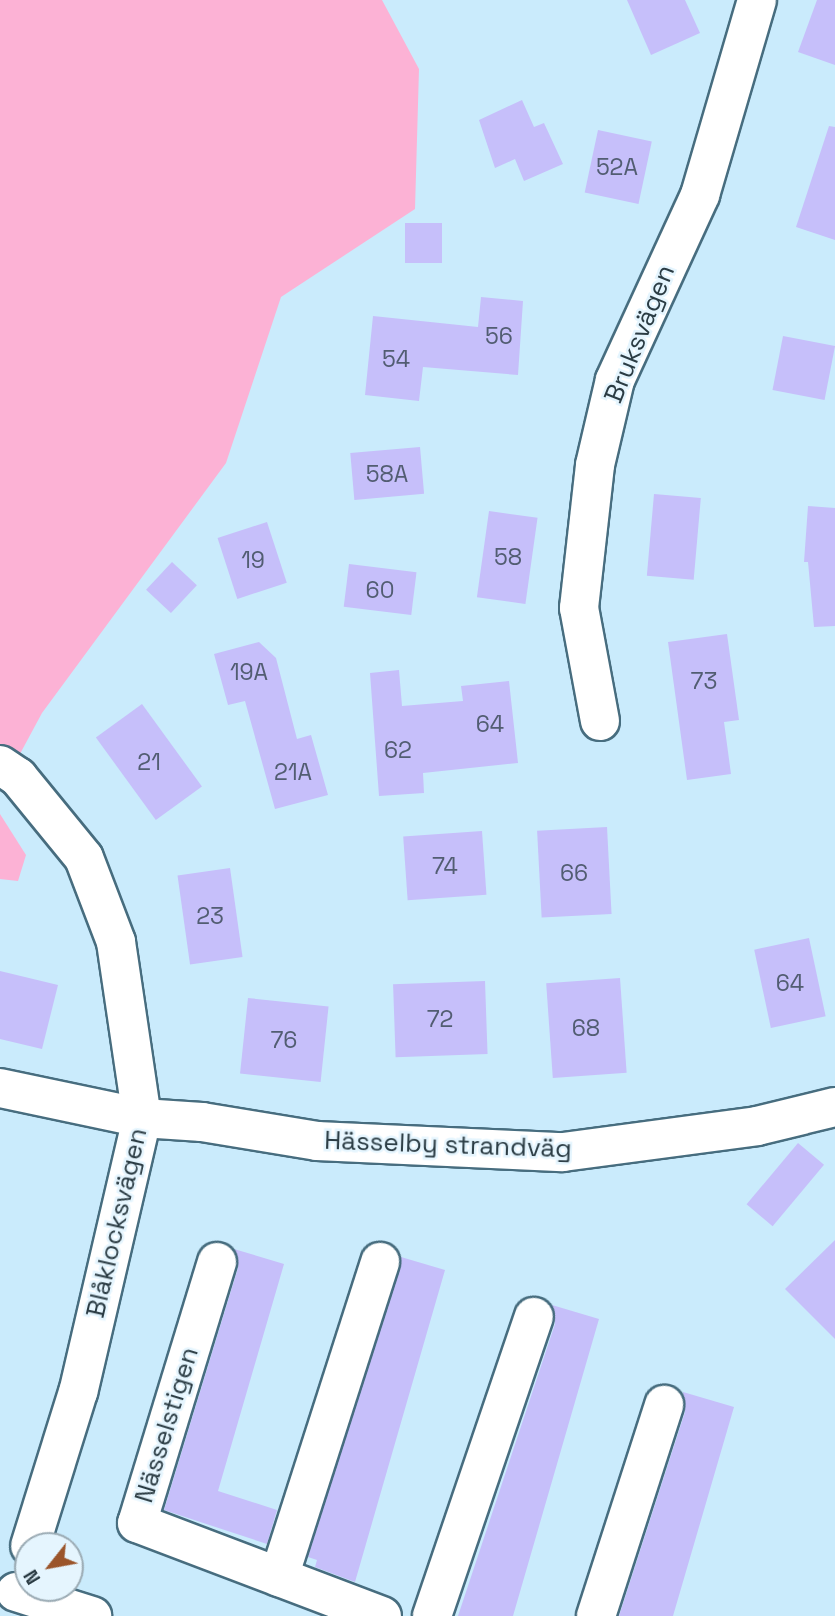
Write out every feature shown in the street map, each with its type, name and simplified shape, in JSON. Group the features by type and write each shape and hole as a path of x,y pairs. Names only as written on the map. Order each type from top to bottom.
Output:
{"street":[{"name":"Bruksvägen","path":"600,721 579,608 595,465 615,380 700,195 757,0"},
{"name":"Blåklocksvägen","path":"0,765 18,777 84,858 116,942 142,1118 78,1392 34,1532"},
{"name":"Hässelby strandväg","path":"0,1088 142,1118 202,1122 317,1141 563,1152 757,1126 835,1107"},
{"name":"Nässelstigen","path":"217,1262 137,1523 382,1616"},
{"path":"279,1577 380,1262"},
{"path":"432,1616 534,1317"},
{"path":"596,1616 664,1405"},
{"path":"12,1604 92,1616"}],"shaded area":[{"path":"0,0 382,0 419,69 415,209 281,297 226,463 42,713 0,791"},
{"path":"0,814 26,855 18,881 0,879"}],"building":[{"path":"627,0 685,0 700,33 651,55"},
{"path":"817,0 835,0 835,65 798,52"},
{"path":"522,100 534,127 544,123 563,164 524,181 515,159 495,168 479,120"},
{"path":"829,126 835,127 835,240 796,227"},
{"path":"598,130 652,141 638,204 585,193"},
{"path":"405,223 442,223 442,263 405,263"},
{"path":"481,297 523,301 518,375 423,367 419,401 365,395 373,316 478,327"},
{"path":"783,336 835,346 825,400 773,390"},
{"path":"420,447 424,494 354,500 350,453"},
{"path":"654,494 701,498 694,580 647,576"},
{"path":"808,506 835,508 835,626 814,627 808,562 804,562"},
{"path":"489,511 538,518 525,604 477,597"},
{"path":"267,522 287,583 237,599 218,538"},
{"path":"172,562 197,585 171,613 146,590"},
{"path":"349,564 416,572 411,615 344,607"},
{"path":"727,634 739,720 724,722 731,774 687,780 668,642"},
{"path":"259,642 276,658 297,739 311,735 328,795 275,809 245,701 228,705 214,654"},
{"path":"399,670 402,706 463,701 461,686 509,681 518,763 423,773 424,793 379,796 370,673"},
{"path":"142,704 202,787 156,820 96,738"},
{"path":"607,827 612,914 542,918 537,831"},
{"path":"482,831 486,895 408,900 403,837"},
{"path":"230,868 243,957 190,965 178,875"},
{"path":"809,938 826,1016 771,1028 754,950"},
{"path":"0,971 58,985 42,1049 0,1039"},
{"path":"620,978 627,1073 553,1078 546,983"},
{"path":"485,981 488,1054 396,1057 393,984"},
{"path":"248,998 329,1006 321,1082 240,1074"},
{"path":"798,1143 824,1165 773,1226 747,1204"},
{"path":"835,1240 835,1339 785,1289"},
{"path":"234,1249 284,1264 218,1491 277,1510 267,1544 164,1510 238,1268"},
{"path":"401,1257 445,1270 355,1582 315,1567 317,1560 308,1557"},
{"path":"552,1305 599,1319 513,1616 458,1616 555,1324"},
{"path":"683,1392 734,1407 673,1616 619,1616 685,1412"}]}
